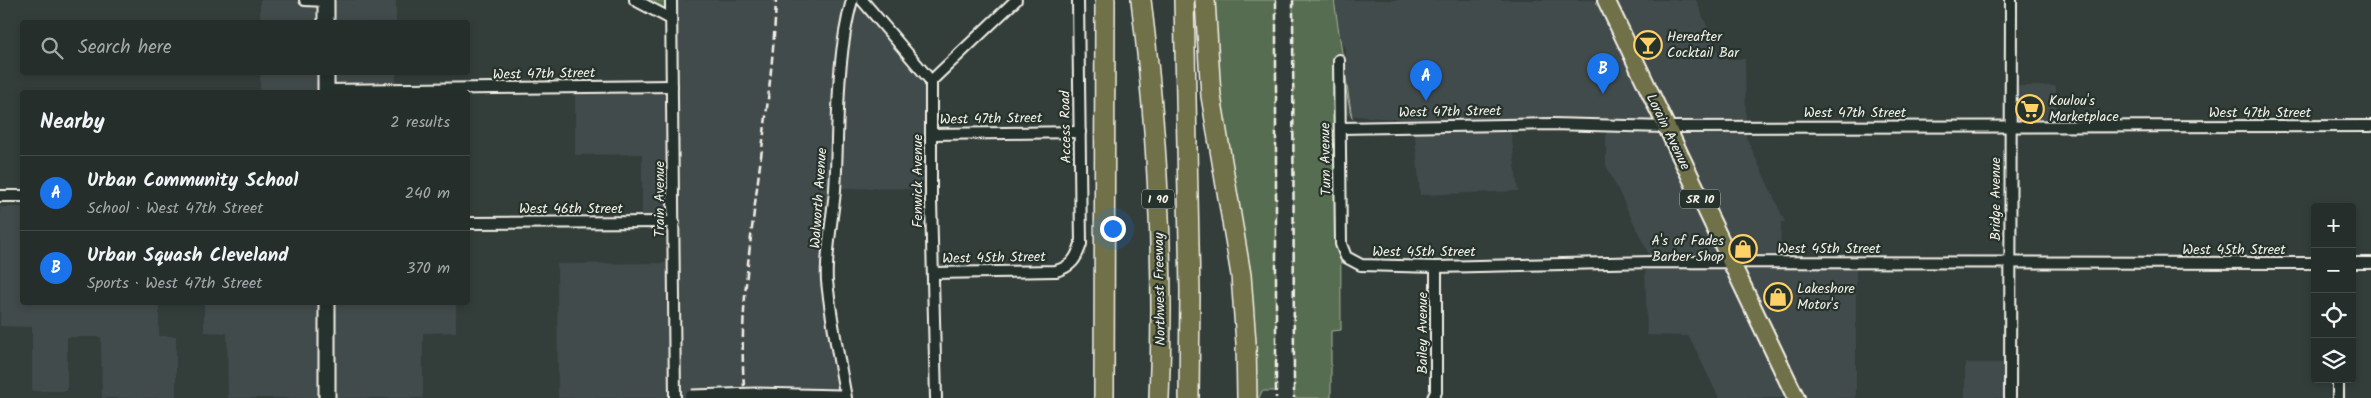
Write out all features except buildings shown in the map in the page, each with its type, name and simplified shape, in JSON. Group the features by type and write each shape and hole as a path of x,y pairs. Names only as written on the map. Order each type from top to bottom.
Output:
{"highway":[{"path":"1104,398 1105,0"},
{"name":"Northwest Freeway","path":"1141,0 1158,194 1161,352 1159,398"},
{"name":"Northwest Freeway","path":"1184,0 1190,292 1188,398"},
{"path":"1206,0 1211,96 1242,283 1247,398"}],"main road":[{"name":"Lorain Avenue","path":"1606,0 1796,398"}],"street":[{"path":"305,0 326,0 326,20"},
{"path":"635,0 671,19"},
{"name":"Train Avenue","path":"671,0 675,398"},
{"name":"Walworth Avenue","path":"846,398 827,279 835,188 838,96 847,19 852,0"},
{"path":"862,0 931,80 1016,0"},
{"name":"Access Road","path":"1078,0 1082,244 1078,254"},
{"name":"Bridge Avenue","path":"2010,398 2009,127 2011,0"},
{"name":"Turn Avenue","path":"1339,60 1341,244 1346,256"},
{"path":"326,75 326,90"},
{"name":"Fenwick Avenue","path":"931,80 936,398"},
{"name":"West 47th Street","path":"395,90 672,86"},
{"name":"West 47th Street","path":"1340,128 1542,124 1665,127 2371,126"},
{"name":"West 47th Street","path":"931,134 1080,132"},
{"path":"0,196 20,196"},
{"name":"West 46th Street","path":"470,224 674,222"},
{"name":"West 45th Street","path":"933,273 1056,271 1070,265 1078,254"},
{"name":"West 45th Street","path":"1346,256 1361,265 1436,267 1653,262 1731,264 2311,263"},
{"path":"2356,263 2371,263"},
{"name":"Bailey Avenue","path":"1433,398 1436,392 1436,267"},
{"path":"327,305 327,398"},
{"path":"2338,383 2338,398"},
{"path":"692,398 813,396 840,398"}],"shaded area":[{"path":"260,0 396,0 396,20 260,20"},
{"path":"671,0 862,0 931,81 931,189 835,188 827,279 846,398 558,398 557,264 674,263 674,222 642,222 642,154 575,155 575,90 672,87"},
{"path":"1334,0 1696,0 1721,59 1745,59 1746,137 1785,222 1781,222 1780,263 1856,263 1856,398 1719,398 1689,336 1647,335 1645,262 1652,261 1606,165 1606,125 1510,125 1518,191 1420,195 1414,121 1346,115 1346,50 1336,36 1333,26"},
{"path":"260,75 396,75 396,89 260,90"},
{"path":"2010,86 2056,86 2056,126 2009,127"},
{"path":"0,207 20,207 20,305 159,305 159,336 176,336 176,398 102,398 101,337 67,337 67,391 32,391 32,327 0,326"},
{"path":"204,305 456,305 456,332 423,333 423,398 228,398 227,333 204,332"},
{"path":"1965,363 2010,363 2010,398 1965,398"}],"green space":[{"path":"635,0 671,0 671,19"},
{"path":"1215,0 1276,0 1276,391 1262,391 1259,398 1250,398 1251,278 1228,160 1219,90"},
{"path":"1293,0 1334,0 1352,118 1340,63 1341,330 1331,331 1331,398 1294,398"}],"railway":[{"path":"745,398 743,331 746,286 770,83 776,0"},
{"path":"1276,0 1276,398"},
{"path":"1293,0 1294,398"}],"place":[{"name":"Hereafter Cocktail Bar","path":"1648,45"},
{"name":"Urban Squash Cleveland","path":"1603,94"},
{"name":"Urban Community School","path":"1426,101"},
{"name":"Koulou's Marketplace","path":"2030,109"},
{"name":"A's of Fades Barber Shop","path":"1743,249"},
{"name":"Lakeshore Motor's","path":"1778,297"}]}
